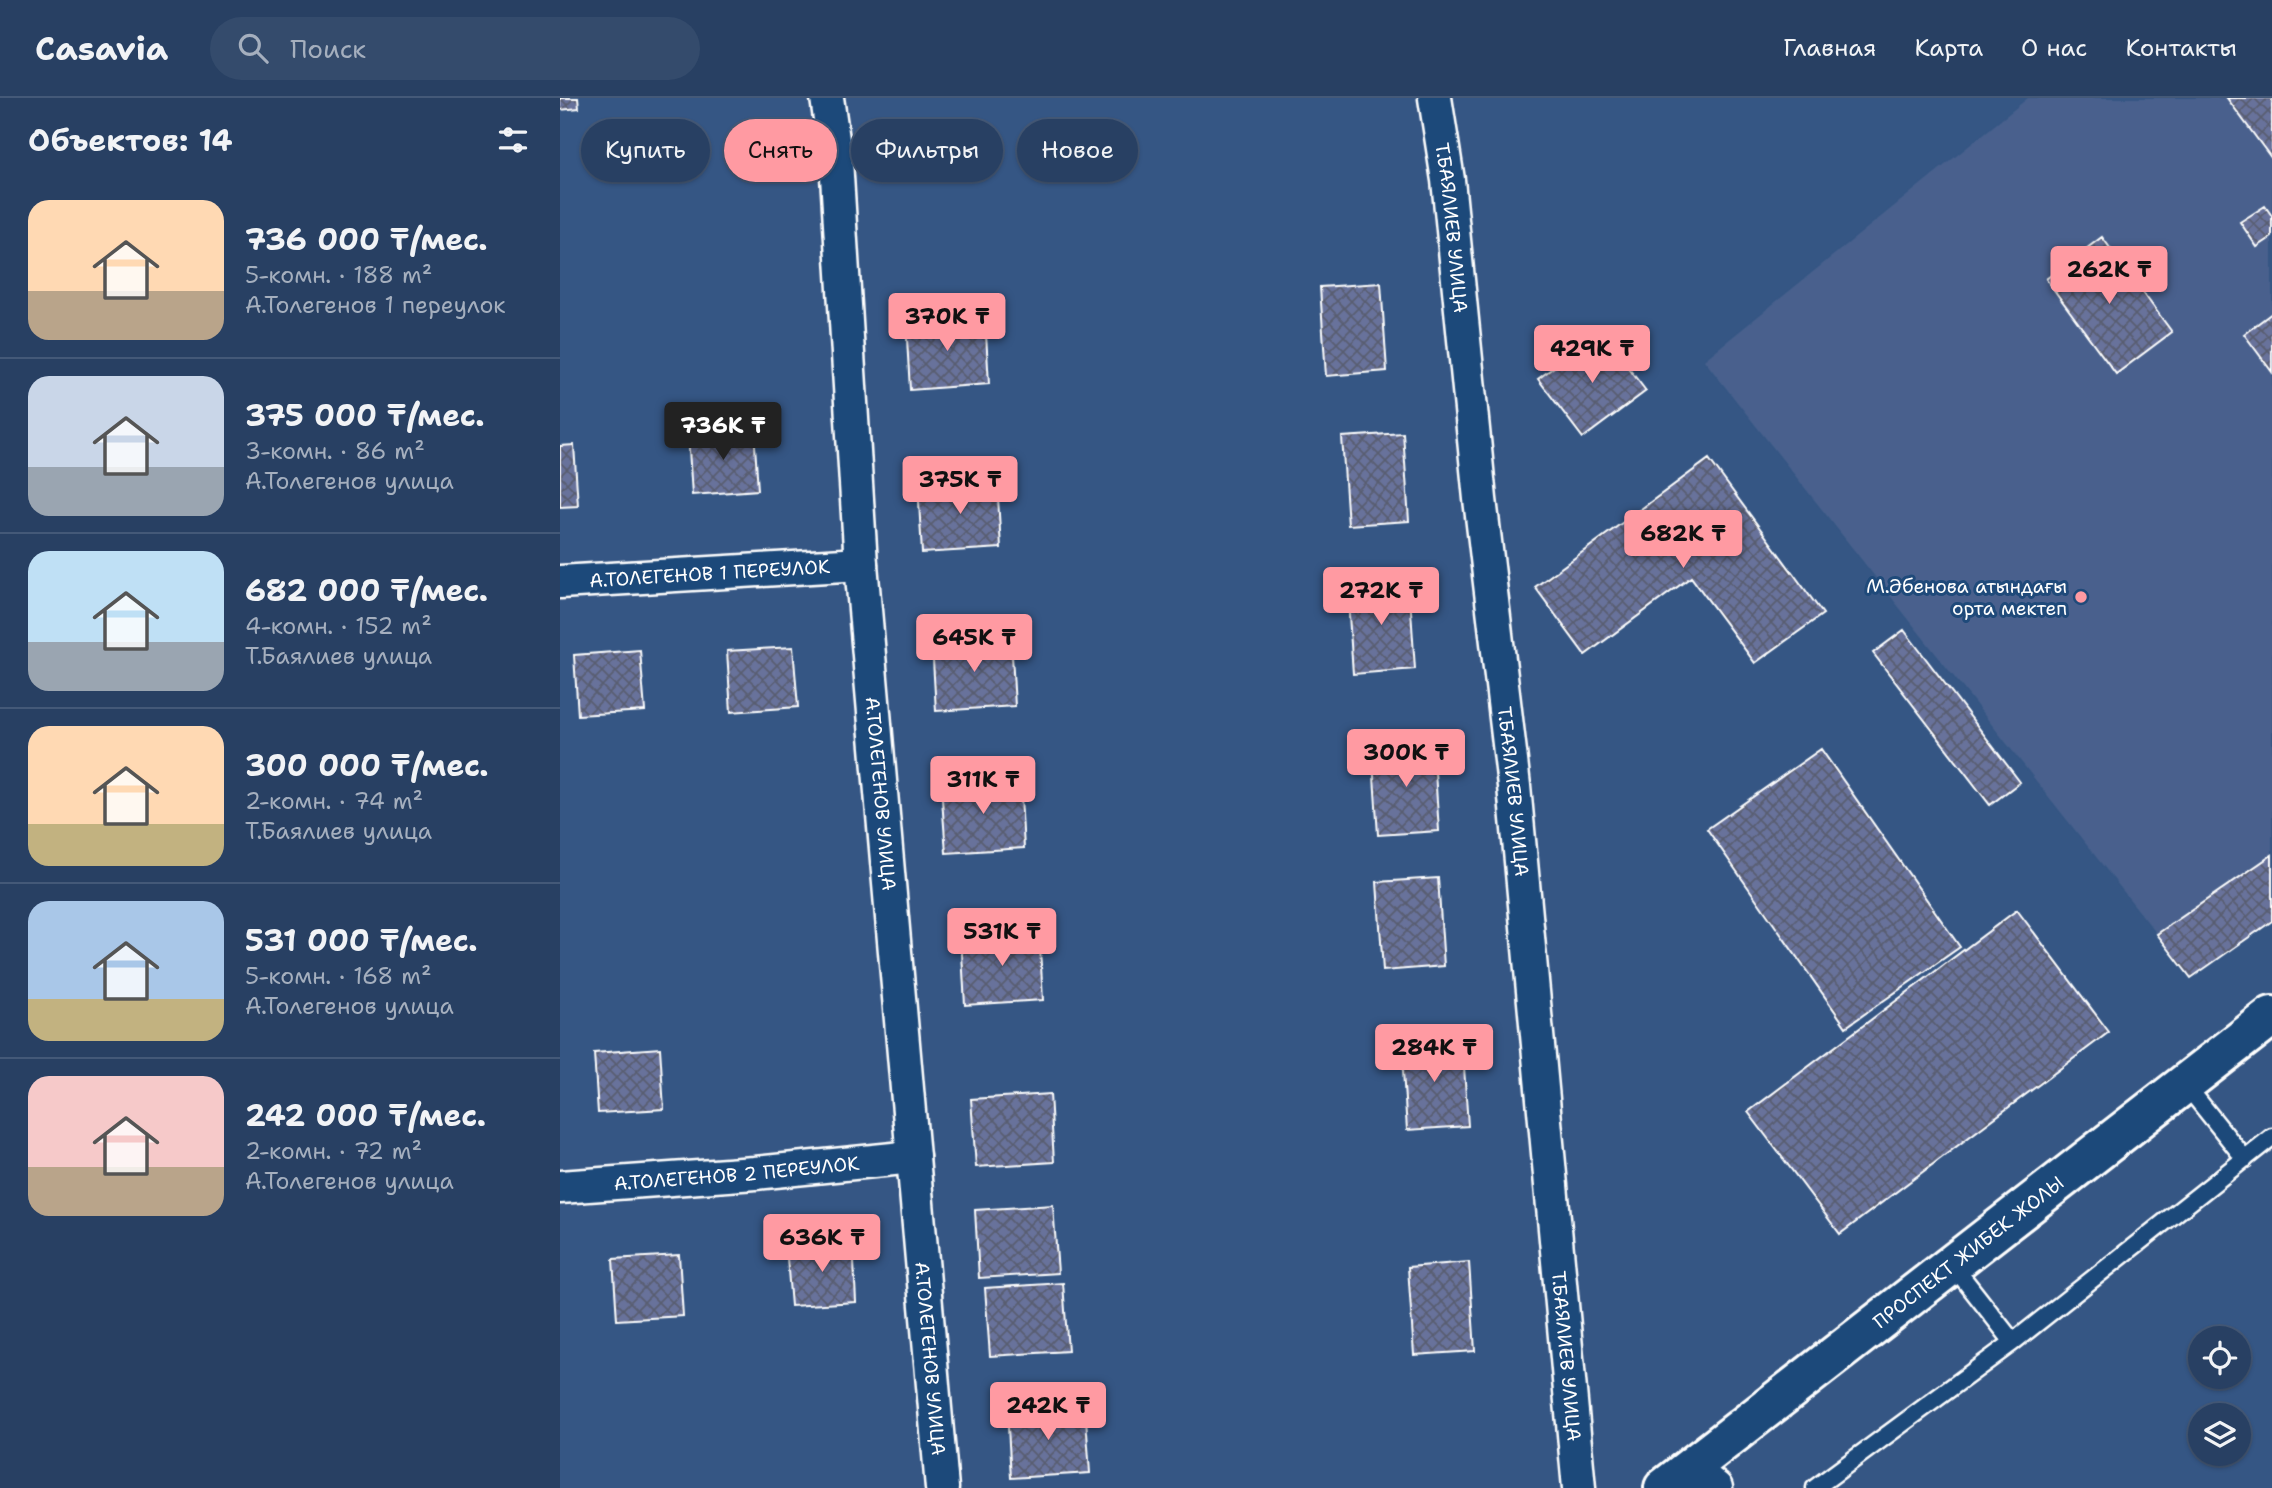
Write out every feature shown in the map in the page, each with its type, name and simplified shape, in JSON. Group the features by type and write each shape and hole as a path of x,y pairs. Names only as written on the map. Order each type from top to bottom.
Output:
{"main road":[{"name":"ПРОСПЕКТ ЖИБЕК ЖОЛЫ","path":"1690,1481 1952,1264 2272,1016"}],"street":[{"name":"А.ТОЛЕГЕНОВ УЛИЦА","path":"827,98 836,159 861,564 942,1488"},
{"name":"Т.БАЯЛИЕВ УЛИЦА","path":"1435,98 1448,180 1480,499 1514,786 1579,1488"},
{"name":"А.ТОЛЕГЕНОВ 1 ПЕРЕУЛОК","path":"560,582 861,564"},
{"name":"А.ТОЛЕГЕНОВ 2 ПЕРЕУЛОК","path":"560,1187 755,1173 913,1157"}],"lane":[{"path":"2185,1084 2245,1159"},
{"path":"1815,1488 2013,1342 2272,1137"},
{"path":"1952,1264 2013,1342"}],"shaded area":[{"name":"М.Әбенова атындағы орта мектеп","path":"2028,98 2272,98 2272,855 2157,934 1704,360"}],"building":[{"path":"560,98 578,98 579,108 560,110"},
{"path":"2227,98 2272,98 2272,159"},
{"path":"2265,206 2272,216 2272,237 2257,247 2240,222"},
{"path":"2102,237 2172,332 2116,374 2046,279"},
{"path":"1381,283 1387,371 1326,376 1320,287"},
{"path":"2272,313 2272,372 2244,334"},
{"path":"985,317 989,384 910,390 906,322"},
{"path":"1601,332 1646,391 1583,438 1538,379"},
{"path":"754,430 758,490 692,495 688,434"},
{"path":"1403,433 1409,521 1348,525 1342,437"},
{"path":"574,445 578,506 560,507 560,446"},
{"path":"1709,459 1823,614 1755,663 1691,577 1585,655 1535,587"},
{"path":"997,480 1001,548 922,553 918,485"},
{"path":"1409,581 1415,669 1353,674 1347,585"},
{"path":"1904,630 2020,782 1990,805 1873,653"},
{"path":"1011,638 1015,706 936,711 932,643"},
{"path":"793,647 798,707 731,712 727,651"},
{"path":"640,650 645,711 578,715 574,655"},
{"path":"1433,742 1439,831 1378,835 1372,747"},
{"path":"1821,749 1960,947 1846,1027 1707,829"},
{"path":"1020,780 1024,848 946,853 941,785"},
{"path":"2272,855 2272,921 2191,978 2157,934"},
{"path":"1438,878 1444,966 1383,971 1377,882"},
{"path":"2017,910 2109,1032 1840,1234 1748,1112"},
{"path":"1039,931 1043,1000 965,1005 961,937"},
{"path":"1462,1037 1468,1126 1407,1130 1401,1041"},
{"path":"660,1048 664,1109 598,1113 594,1053"},
{"path":"1050,1094 1054,1162 976,1167 971,1099"},
{"path":"1053,1205 1058,1273 979,1278 975,1210"},
{"path":"853,1241 856,1302 791,1306 786,1246"},
{"path":"679,1255 683,1316 617,1320 613,1259"},
{"path":"1469,1262 1475,1351 1414,1355 1408,1267"},
{"path":"1063,1283 1068,1351 990,1356 985,1288"},
{"path":"1085,1405 1090,1473 1011,1478 1007,1410"}],"place":[{"name":"М.Әбенова атындағы орта мектеп","path":"2081,597"}]}
